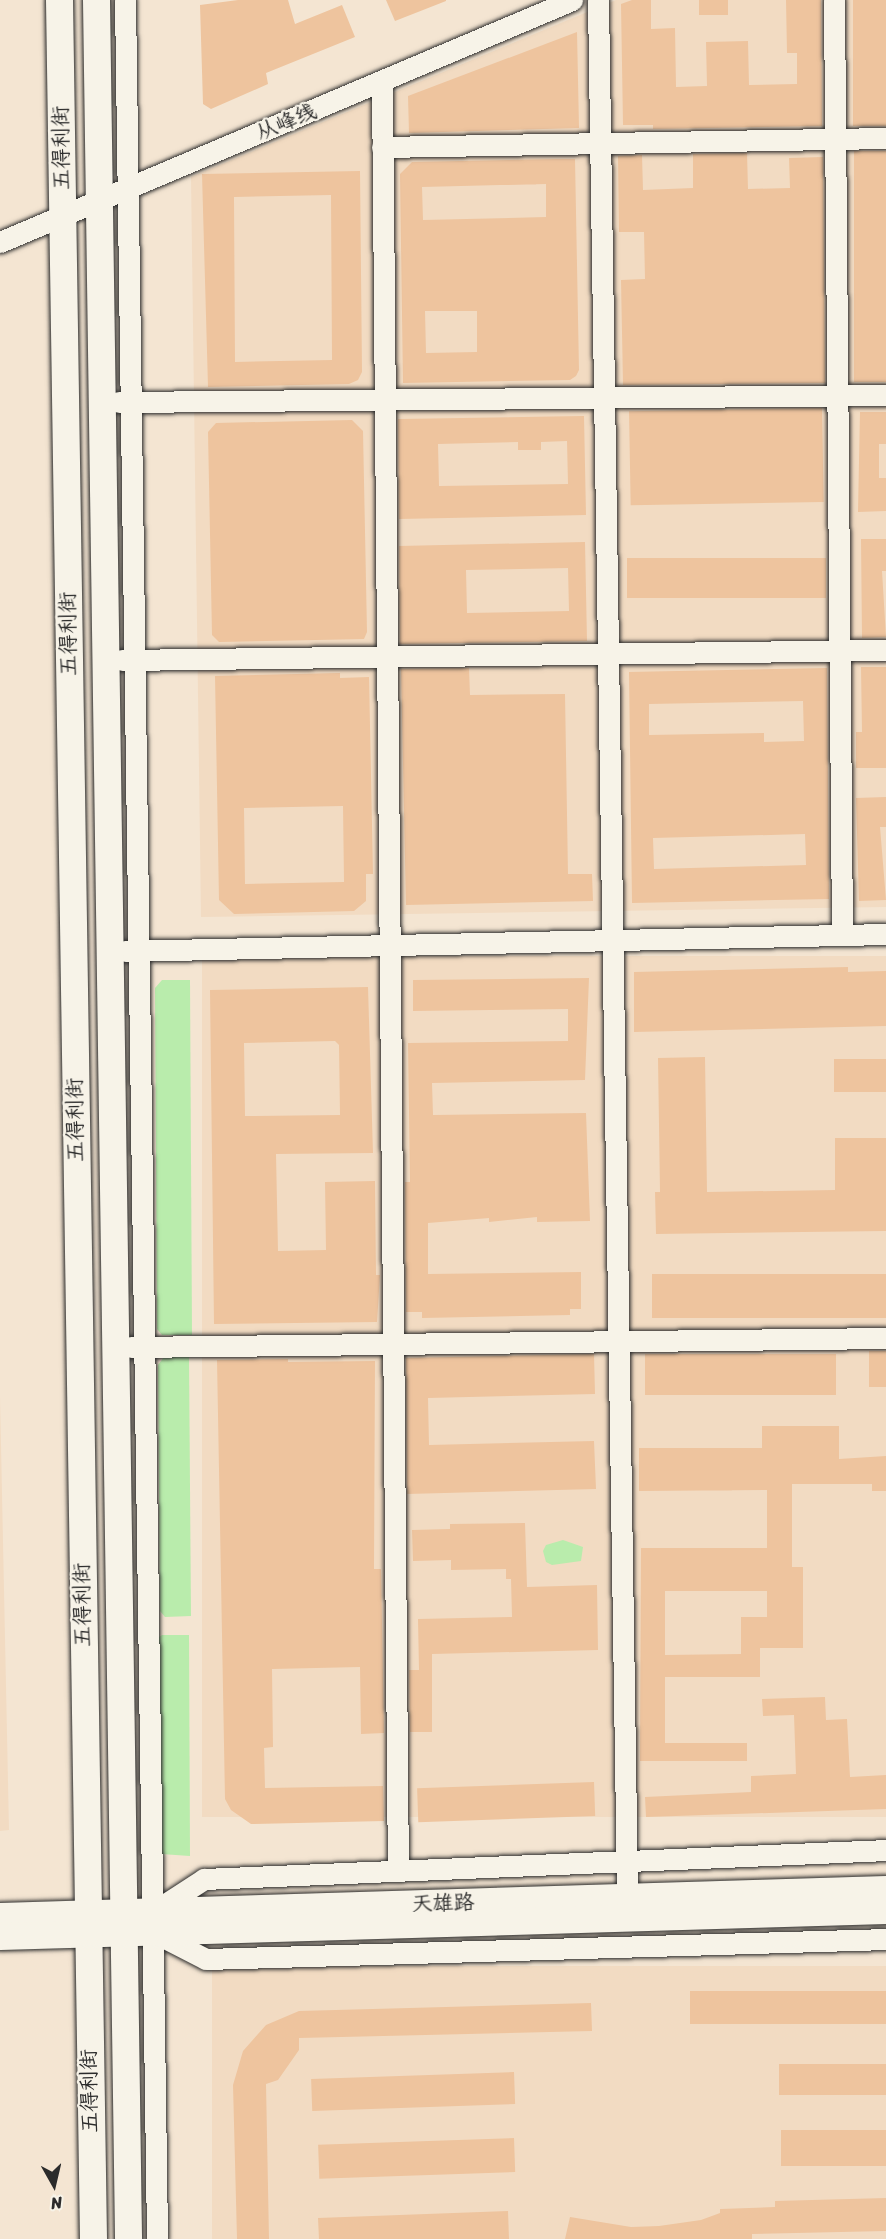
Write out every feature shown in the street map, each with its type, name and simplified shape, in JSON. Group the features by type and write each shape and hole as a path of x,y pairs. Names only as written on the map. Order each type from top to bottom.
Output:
{"main road":[{"name":"五得利街","path":"58,0 86,1924 93,2239"},
{"name":"五得利街","path":"96,0 128,2239"},
{"name":"天雄路","path":"153,1922 627,1897 886,1889"},
{"name":"天雄路","path":"0,1936 86,1924 153,1922 886,1910"},
{"name":"天雄路","path":"0,1916 86,1924"}],"street":[{"path":"125,0 157,2239"},
{"name":"从峰线","path":"0,242 572,0"},
{"path":"598,0 598,143 609,654 627,1897"},
{"path":"834,0 842,935"},
{"path":"382,81 391,1344 398,1871"},
{"path":"382,147 886,138"},
{"path":"102,403 886,395"},
{"path":"105,660 886,650"},
{"path":"110,951 886,934"},
{"path":"115,1347 886,1338"},
{"path":"153,1922 204,1879 886,1850"},
{"path":"153,1922 206,1959 886,1939"}],"shaded area":[{"path":"616,0 886,0 886,907 201,917 191,177"},
{"path":"202,956 886,956 886,1817 202,1817"},
{"path":"0,1397 9,1830 0,1831"},
{"path":"212,1966 886,1966 886,2239 212,2239"}],"green space":[{"path":"162,980 190,980 192,1335 162,1335 157,1329 155,988"},
{"path":"164,1357 189,1357 191,1616 165,1617 160,1611 158,1365"},
{"path":"563,1540 583,1547 581,1561 552,1565 546,1562 543,1551 546,1545"},
{"path":"189,1635 190,1856 161,1854 159,1637"}],"building":[{"path":"238,0 288,0 295,24 342,5 355,37 266,73 268,84 211,109 203,104 200,5"},
{"path":"386,0 446,0 446,1 395,21"},
{"path":"632,0 651,0 651,29 675,28 676,87 707,86 706,42 748,41 749,85 797,84 797,53 787,53 786,0 821,0 822,126 653,129 653,125 623,125 621,4"},
{"path":"699,0 728,0 728,15 699,15"},
{"path":"853,0 886,0 886,126 853,126"},
{"path":"577,32 579,128 409,133 408,96"},
{"path":"854,151 886,151 886,382 854,382"},
{"path":"747,153 748,189 790,188 789,158 823,157 825,383 623,385 621,280 645,279 644,232 619,232 618,156 642,155 643,190 693,188 693,154"},
{"path":"575,159 579,370 576,376 570,380 403,383 400,174 412,162","holes":["546,184 546,217 423,220 422,187","425,311 477,311 477,352 426,353"]},
{"path":"360,171 362,372 358,380 349,384 208,387 202,174","holes":["331,195 332,360 235,362 234,197"]},
{"path":"822,408 824,502 631,505 629,411"},
{"path":"860,412 886,412 886,444 879,444 879,478 886,478 886,511 858,512"},
{"path":"584,416 586,515 399,519 398,419","holes":["567,441 568,484 439,486 438,444 518,442 518,450 541,450 541,442"]},
{"path":"352,420 363,431 367,632 364,639 219,642 212,635 208,432 216,423"},
{"path":"861,539 886,539 886,571 882,571 886,637 862,638"},
{"path":"585,542 587,641 400,644 399,546","holes":["568,568 569,611 467,613 466,570"]},
{"path":"627,558 826,558 826,598 627,598"},
{"path":"861,667 886,667 886,768 856,768 856,732 862,732"},
{"path":"469,668 470,695 565,694 568,874 592,874 593,901 406,905 401,669"},
{"path":"827,668 829,899 632,903 629,672","holes":["803,701 804,741 764,742 764,733 649,735 649,704","805,834 806,865 654,869 653,838"]},
{"path":"340,673 340,678 369,677 373,874 366,874 366,901 354,911 234,914 219,900 215,676","holes":["343,806 344,882 245,884 244,808"]},
{"path":"886,797 886,827 880,827 886,900 859,901 856,798"},
{"path":"848,967 848,972 886,971 886,1026 634,1032 634,972"},
{"path":"589,978 585,1080 432,1083 433,1115 586,1113 590,1221 537,1222 537,1217 489,1222 489,1218 428,1223 428,1274 581,1272 581,1309 570,1309 570,1315 422,1318 422,1312 406,1312 405,1182 410,1182 408,1043 568,1041 568,1009 413,1011 413,980"},
{"path":"368,987 373,1153 276,1154 278,1251 326,1250 325,1182 375,1181 376,1275 380,1275 377,1322 214,1324 210,990","holes":["335,1041 339,1045 340,1115 245,1116 244,1043"]},
{"path":"705,1057 707,1192 835,1190 835,1138 886,1138 886,1231 656,1234 655,1192 660,1192 658,1058"},
{"path":"834,1059 886,1059 886,1092 834,1092"},
{"path":"652,1274 886,1274 886,1318 652,1318"},
{"path":"869,1351 886,1351 886,1387 869,1387"},
{"path":"594,1354 595,1394 428,1398 429,1445 594,1441 596,1489 407,1494 406,1358"},
{"path":"645,1354 836,1354 836,1395 645,1395"},
{"path":"288,1359 288,1362 375,1361 374,1569 381,1569 384,1733 361,1734 360,1667 272,1669 273,1747 264,1748 265,1788 383,1786 384,1821 251,1824 231,1810 225,1799 217,1360"},
{"path":"762,1426 839,1426 839,1459 886,1456 886,1491 872,1491 872,1484 792,1484 792,1567 803,1567 803,1648 760,1648 760,1677 665,1677 665,1743 747,1743 747,1761 640,1761 641,1548 767,1548 767,1490 639,1491 639,1448 762,1448","holes":["665,1591 767,1591 767,1617 741,1617 741,1654 665,1655"]},
{"path":"525,1523 527,1587 597,1585 598,1650 432,1654 432,1732 410,1732 409,1670 419,1670 418,1619 512,1617 511,1579 506,1579 506,1569 451,1570 451,1560 413,1561 412,1530 450,1529 450,1524"},
{"path":"825,1697 826,1720 847,1719 850,1777 886,1775 886,1809 646,1817 645,1797 751,1792 751,1776 796,1774 794,1715 763,1716 762,1699"},
{"path":"594,1782 595,1816 418,1822 417,1788"},
{"path":"690,1991 886,1991 886,2024 690,2024"},
{"path":"591,2003 592,2031 299,2038 299,2050 278,2080 266,2084 269,2239 237,2239 233,2085 243,2051 266,2025 299,2011"},
{"path":"779,2064 886,2064 886,2095 779,2095"},
{"path":"514,2072 515,2104 312,2111 311,2079"},
{"path":"781,2130 886,2130 886,2166 781,2166"},
{"path":"514,2138 515,2172 319,2179 318,2145"},
{"path":"886,2198 886,2231 752,2234 752,2239 565,2239 570,2217 631,2227 659,2226 701,2220 720,2213 720,2209 775,2207 775,2201"},
{"path":"508,2211 509,2239 319,2239 318,2218"}]}
